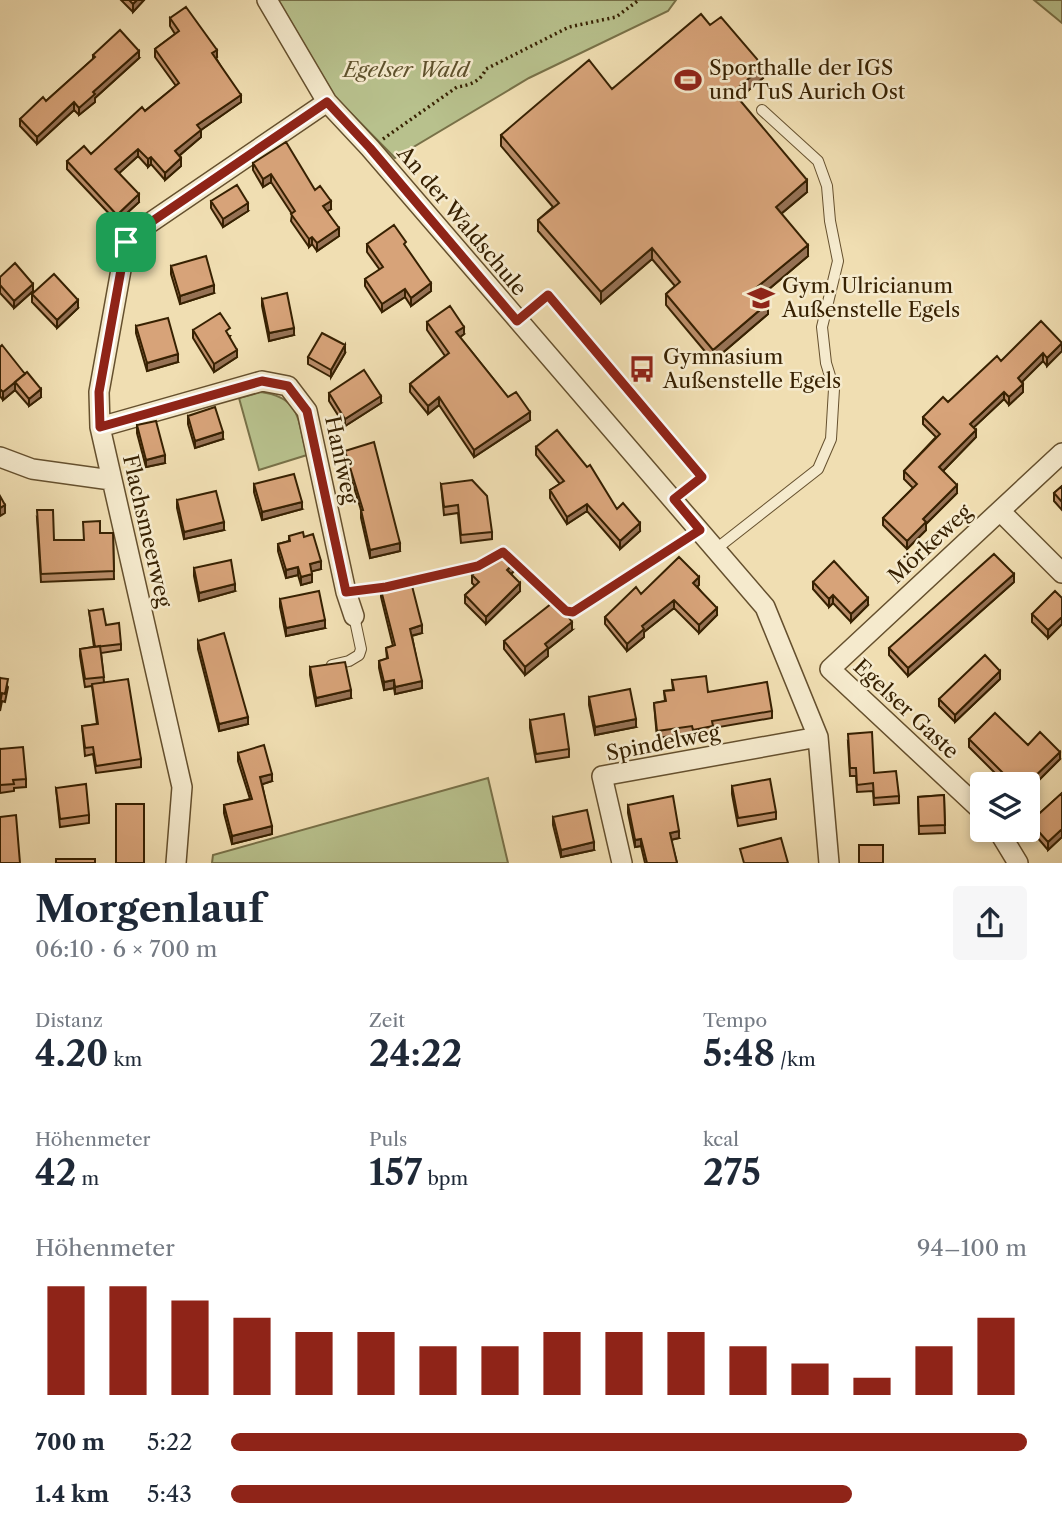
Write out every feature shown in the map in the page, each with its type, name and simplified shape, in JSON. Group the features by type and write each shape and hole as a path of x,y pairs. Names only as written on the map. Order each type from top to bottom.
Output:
{"street":[{"name":"An der Waldschule","path":"267,0 327,102 370,148 765,607 818,737 829,863"},
{"name":"Flachsmeerweg","path":"176,863 182,788 100,427 99,392 126,242 135,233 327,102"},
{"name":"Hanfweg","path":"100,427 262,381 288,386 307,411 346,592 354,615"},
{"name":"Mörkeweg","path":"830,669 1062,453"},
{"path":"0,457 32,469 111,480"},
{"path":"1000,510 1062,573"},
{"name":"Egelser Gaste","path":"830,669 970,800"},
{"name":"Spindelweg","path":"622,863 602,776 818,737"},
{"path":"1005,842 1018,863"}],"lane":[{"path":"716,550 818,469 831,439 834,389 826,363 822,327 838,261 830,221 827,186 818,161 762,110"},
{"path":"517,321 548,295 702,477 674,499"},
{"path":"566,611 573,612 700,530"},
{"path":"346,592 386,587 447,573"},
{"path":"317,668 349,662 359,655 361,649 354,615"}],"path":[{"path":"370,148 457,87 470,85 482,77 486,69 569,27 616,17 639,0"},
{"path":"447,573 478,566 495,557"},
{"path":"512,561 566,611"}],"green space":[{"name":"Egelser Wald","path":"278,0 676,0 668,11 529,78 395,158 335,97"},
{"path":"1034,0 1062,0 1062,23"},
{"path":"261,392 284,399 291,405 299,421 307,455 259,470 239,398"},
{"path":"488,778 508,863 212,863 213,855"}],"building":[{"path":"186,7 217,50 212,53 241,95 197,125 201,130 175,151 181,158 165,173 151,157 148,159 138,149 115,169 139,194 117,215 67,161 84,146 91,154 142,107 145,111 179,83 155,49 179,31 170,18"},
{"path":"701,14 710,25 721,17 763,66 733,92 807,180 776,207 808,245 756,288 768,303 713,350 666,294 680,282 652,248 601,292 538,220 559,203 501,135 589,60 612,89"},
{"path":"120,30 139,51 79,108 74,102 37,137 20,119 43,97 46,101 95,57 93,55"},
{"path":"286,142 315,190 320,186 331,201 323,206 339,228 317,243 312,237 309,239 291,214 295,211 271,174 263,179 253,163"},
{"path":"237,185 248,203 223,219 211,201"},
{"path":"394,225 431,283 411,298 405,289 382,304 365,279 383,267 367,244"},
{"path":"206,256 214,285 180,296 171,266"},
{"path":"15,263 33,284 14,301 0,285 0,277"},
{"path":"54,274 78,300 57,320 32,294"},
{"path":"287,293 294,328 269,333 262,299"},
{"path":"450,306 464,327 456,332 508,397 516,392 530,412 474,450 439,397 428,406 410,384 449,353 427,322"},
{"path":"220,313 230,328 226,331 237,350 214,364 193,330"},
{"path":"168,318 178,354 147,363 136,326"},
{"path":"1041,321 1062,343 1047,358 1043,353 1018,378 1023,384 1009,397 1004,392 970,424 976,430 939,467 957,485 923,519 926,522 907,541 883,518 917,484 904,471 940,434 923,417 943,397 948,402 997,356 1001,361"},
{"path":"322,333 345,345 331,370 308,357"},
{"path":"2,345 25,374 3,392 0,389"},
{"path":"364,370 381,396 345,419 329,393"},
{"path":"27,372 41,389 29,399 15,382"},
{"path":"215,407 223,432 195,441 188,416"},
{"path":"156,421 165,455 146,460 137,425"},
{"path":"557,430 587,467 590,465 617,509 623,503 640,523 620,541 587,504 567,517 550,490 564,481 536,447"},
{"path":"374,442 400,543 370,550 363,510 345,451"},
{"path":"294,474 302,502 262,512 254,484"},
{"path":"472,480 487,496 492,532 461,535 458,505 444,507 441,484"},
{"path":"1062,486 1062,502 1054,493"},
{"path":"216,491 224,522 184,532 177,500"},
{"path":"37,510 53,510 54,540 84,540 83,522 100,521 100,533 113,533 114,571 41,574"},
{"path":"303,532 304,537 313,534 321,561 310,564 312,574 301,577 298,567 286,570 278,544 290,541 289,536"},
{"path":"501,547 515,562 507,570 520,583 486,617 465,595 479,582 472,575"},
{"path":"994,554 1014,574 908,668 889,648"},
{"path":"679,557 699,577 693,583 717,608 699,625 674,600 642,626 644,629 627,644 605,617 636,587 641,594"},
{"path":"231,560 235,584 199,593 194,568"},
{"path":"834,561 868,598 851,614 833,595 829,599 813,582"},
{"path":"411,582 422,625 410,629 422,681 395,687 394,680 384,682 379,661 388,658 386,648 395,645 381,590"},
{"path":"319,591 325,620 286,628 280,599"},
{"path":"1055,591 1062,598 1062,617 1048,630 1032,614"},
{"path":"556,600 572,622 545,644 548,648 525,667 504,641"},
{"path":"103,609 106,625 119,623 121,644 95,647 89,611"},
{"path":"224,633 248,717 219,724 198,641"},
{"path":"100,646 104,677 85,679 80,649"},
{"path":"985,655 1000,671 955,715 939,699"},
{"path":"345,662 351,690 316,698 310,667"},
{"path":"706,676 708,692 767,682 772,711 712,721 713,726 693,730 692,726 657,731 654,703 666,701 664,691 674,690 672,680"},
{"path":"0,678 8,679 0,703"},
{"path":"128,679 141,759 96,766 93,747 85,748 82,726 98,724 92,684"},
{"path":"630,689 636,719 595,727 589,697"},
{"path":"995,713 1028,745 1040,732 1060,752 1039,772 1002,772 969,739"},
{"path":"564,714 569,749 536,754 530,720"},
{"path":"872,732 874,773 896,771 899,796 874,798 873,783 857,785 856,768 850,768 848,734"},
{"path":"264,745 272,774 260,777 272,826 232,836 224,805 252,799 238,753"},
{"path":"23,747 26,779 13,780 14,784 0,785 0,749"},
{"path":"770,779 776,812 738,818 732,786"},
{"path":"86,784 89,815 60,819 56,788"},
{"path":"1062,793 1062,829 1048,842 1040,833 1040,813"},
{"path":"944,795 945,825 919,826 918,797"},
{"path":"673,796 679,831 670,833 677,863 647,863 641,839 635,840 628,805"},
{"path":"116,804 144,804 144,863 116,863"},
{"path":"587,810 594,842 561,850 553,817"},
{"path":"16,815 20,863 0,863 0,817"},
{"path":"781,838 788,863 744,863 740,849"},
{"path":"859,845 883,845 883,863 859,863"},
{"path":"56,859 95,859 95,863 56,863"}],"place":[{"name":"Sporthalle der IGS und TuS Aurich Ost","path":"688,80"},
{"name":"Gym. Ulricianum Außenstelle Egels","path":"761,298"},
{"name":"Gymnasium Außenstelle Egels","path":"642,369"}],"route":[{"path":"327,102 370,148 517,321 548,295 702,477 674,499 700,530 573,612 566,611 503,552 478,566 386,587 346,592 307,411 288,386 262,381 100,427 99,392 126,242 135,233 327,102"}]}
